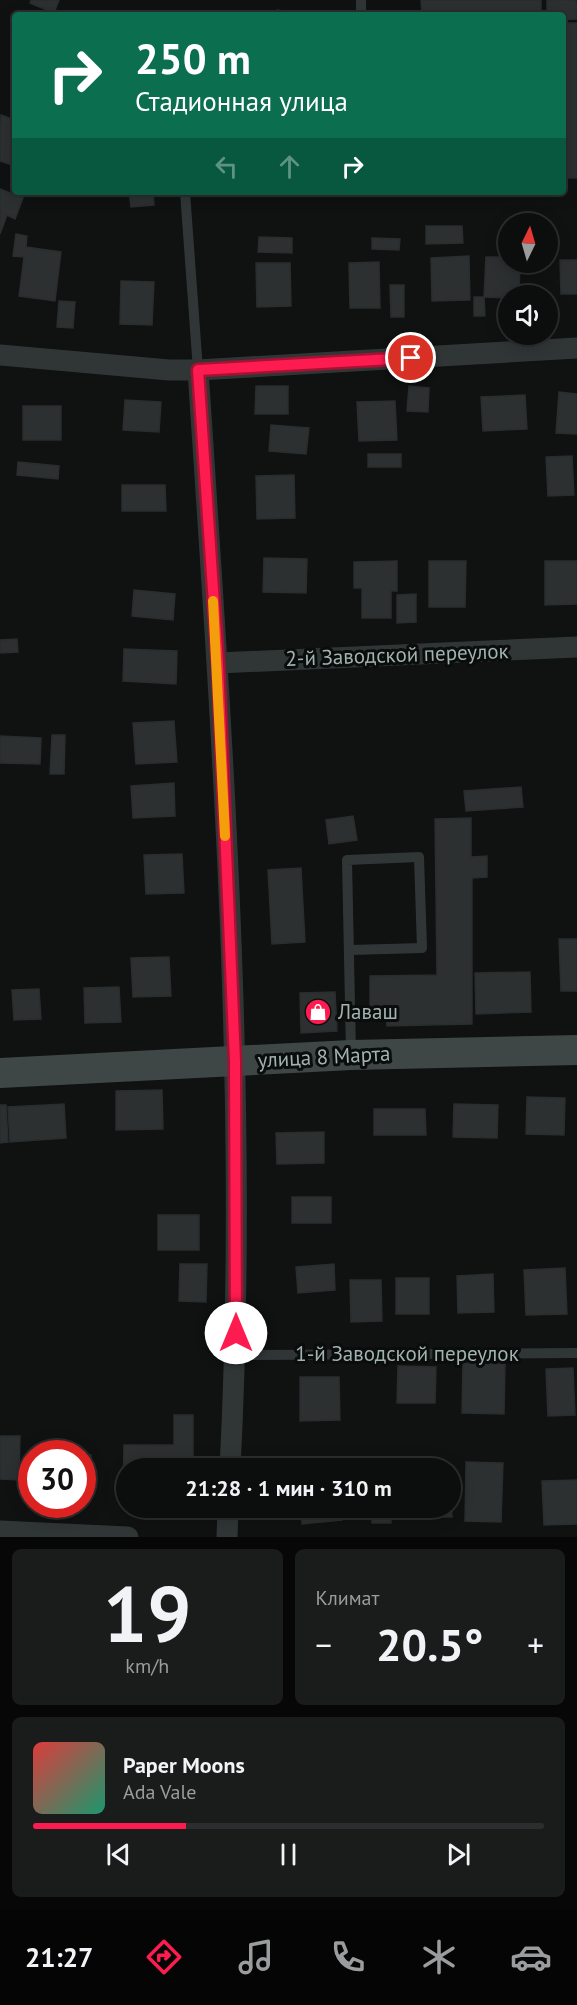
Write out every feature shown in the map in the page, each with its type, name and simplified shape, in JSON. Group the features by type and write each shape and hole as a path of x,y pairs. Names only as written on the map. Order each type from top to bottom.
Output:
{"main road":[{"name":"улица 8 Марта","path":"0,1073 351,1055 577,1050"}],"street":[{"path":"0,355 169,370 198,370 577,348"},
{"path":"198,370 218,663 235,1061 236,1355 231,1458"},
{"name":"2-й Заводской переулок","path":"218,663 577,647"},
{"path":"227,1537 228,1518"},
{"path":"0,1531 128,1537"}],"lane":[{"path":"185,195 198,370"},
{"path":"350,950 422,948 419,857 347,860 351,1055"},
{"name":"1-й Заводской переулок","path":"236,1355 577,1353"}],"building":[{"path":"31,0 59,0 54,12 30,3"},
{"path":"421,0 541,0 541,12 422,12"},
{"path":"547,0 576,0 577,19 566,20 566,12 547,12"},
{"path":"566,23 577,23 577,178 566,178"},
{"path":"1,115 12,119 12,165 0,161"},
{"path":"0,189 23,198 15,219 7,215 0,234"},
{"path":"129,195 153,195 154,205 131,207"},
{"path":"426,226 462,226 463,243 426,244"},
{"path":"16,234 27,236 26,247 61,252 55,301 19,296 24,257 13,256"},
{"path":"259,237 292,238 292,253 258,252"},
{"path":"372,238 400,239 399,250 372,249"},
{"path":"469,256 470,300 432,301 431,258"},
{"path":"486,257 498,257 498,273 520,273 519,285 498,285 498,298 484,297"},
{"path":"560,260 577,260 577,294 561,294"},
{"path":"379,262 380,308 350,308 349,263"},
{"path":"256,263 290,263 291,306 257,307"},
{"path":"121,281 154,282 152,325 120,324"},
{"path":"390,285 404,285 404,317 391,317"},
{"path":"474,297 484,297 485,316 474,316"},
{"path":"59,301 75,302 73,328 57,327"},
{"path":"256,386 288,386 288,414 255,414"},
{"path":"409,386 429,388 428,412 407,411"},
{"path":"559,392 577,394 577,434 556,433"},
{"path":"525,395 527,429 483,431 481,397"},
{"path":"125,400 161,402 159,432 123,430"},
{"path":"395,401 397,440 359,441 357,402"},
{"path":"23,406 61,406 61,440 23,440"},
{"path":"271,425 309,428 306,454 269,451"},
{"path":"368,454 401,454 401,467 368,467"},
{"path":"572,456 574,495 548,496 546,457"},
{"path":"18,462 59,466 58,479 17,475"},
{"path":"294,475 295,518 257,519 256,476"},
{"path":"122,485 165,485 166,511 122,511"},
{"path":"264,558 307,559 306,593 263,592"},
{"path":"397,561 397,591 391,591 391,618 362,618 362,588 354,588 354,562"},
{"path":"429,561 466,561 465,607 429,607"},
{"path":"545,561 577,561 577,604 545,605"},
{"path":"134,590 175,594 173,620 132,616"},
{"path":"416,594 416,622 397,623 397,595"},
{"path":"17,639 18,652 0,653 0,640"},
{"path":"124,649 177,651 176,684 123,681"},
{"path":"174,721 177,762 136,764 133,723"},
{"path":"52,735 65,735 64,774 50,774"},
{"path":"0,736 41,738 40,764 0,763"},
{"path":"174,783 175,816 133,818 131,786"},
{"path":"521,787 523,807 466,811 464,791"},
{"path":"353,816 357,840 329,844 326,820"},
{"path":"471,818 471,857 487,856 487,877 472,878 472,1024 387,1026 386,1017 376,1017 376,1013 370,1013 370,976 437,975 435,819"},
{"path":"182,854 184,893 146,894 144,855"},
{"path":"301,868 305,942 272,944 268,870"},
{"path":"559,939 577,939 577,991 561,991"},
{"path":"169,957 171,996 133,997 131,958"},
{"path":"530,972 531,1012 476,1014 475,973"},
{"path":"119,987 121,1022 85,1023 84,988"},
{"path":"39,989 41,1019 14,1020 12,990"},
{"name":"Лаваш","path":"335,992 337,1031 301,1033 300,993"},
{"path":"162,1090 163,1129 116,1130 116,1091"},
{"path":"527,1097 565,1098 564,1135 526,1134"},
{"path":"64,1104 66,1138 10,1142 8,1107"},
{"path":"454,1104 498,1105 497,1138 453,1137"},
{"path":"0,1105 6,1105 8,1142 0,1143"},
{"path":"374,1109 425,1109 426,1135 374,1135"},
{"path":"324,1132 324,1163 277,1164 276,1133"},
{"path":"292,1197 331,1197 331,1223 292,1223"},
{"path":"158,1215 199,1215 199,1250 158,1250"},
{"path":"180,1264 207,1264 206,1302 179,1301"},
{"path":"334,1264 335,1290 298,1293 296,1267"},
{"path":"565,1268 567,1314 526,1315 524,1270"},
{"path":"493,1274 494,1312 458,1313 457,1276"},
{"path":"396,1278 429,1278 429,1314 396,1314"},
{"path":"350,1280 381,1280 382,1321 351,1322"},
{"path":"463,1363 505,1364 504,1414 462,1413"},
{"path":"398,1366 436,1367 435,1403 397,1403"},
{"path":"573,1368 575,1415 548,1416 546,1369"},
{"path":"300,1377 339,1377 340,1420 300,1421"},
{"path":"174,1415 193,1415 193,1458 124,1458 124,1445 174,1445"},
{"path":"0,1436 20,1436 18,1440 18,1480 0,1479"},
{"path":"466,1462 503,1463 501,1522 465,1521"},
{"path":"577,1480 577,1524 544,1525 542,1481"},
{"path":"302,1518 342,1518 342,1520 302,1524"},
{"path":"372,1518 391,1518 391,1523 372,1523"}],"slow traffic":[{"path":"213,601 218,663 225,836"}],"place":[{"name":"Лаваш","path":"318,1012"}],"route":[{"path":"236,1333 235,1061 218,663 198,370 411,358"}]}
